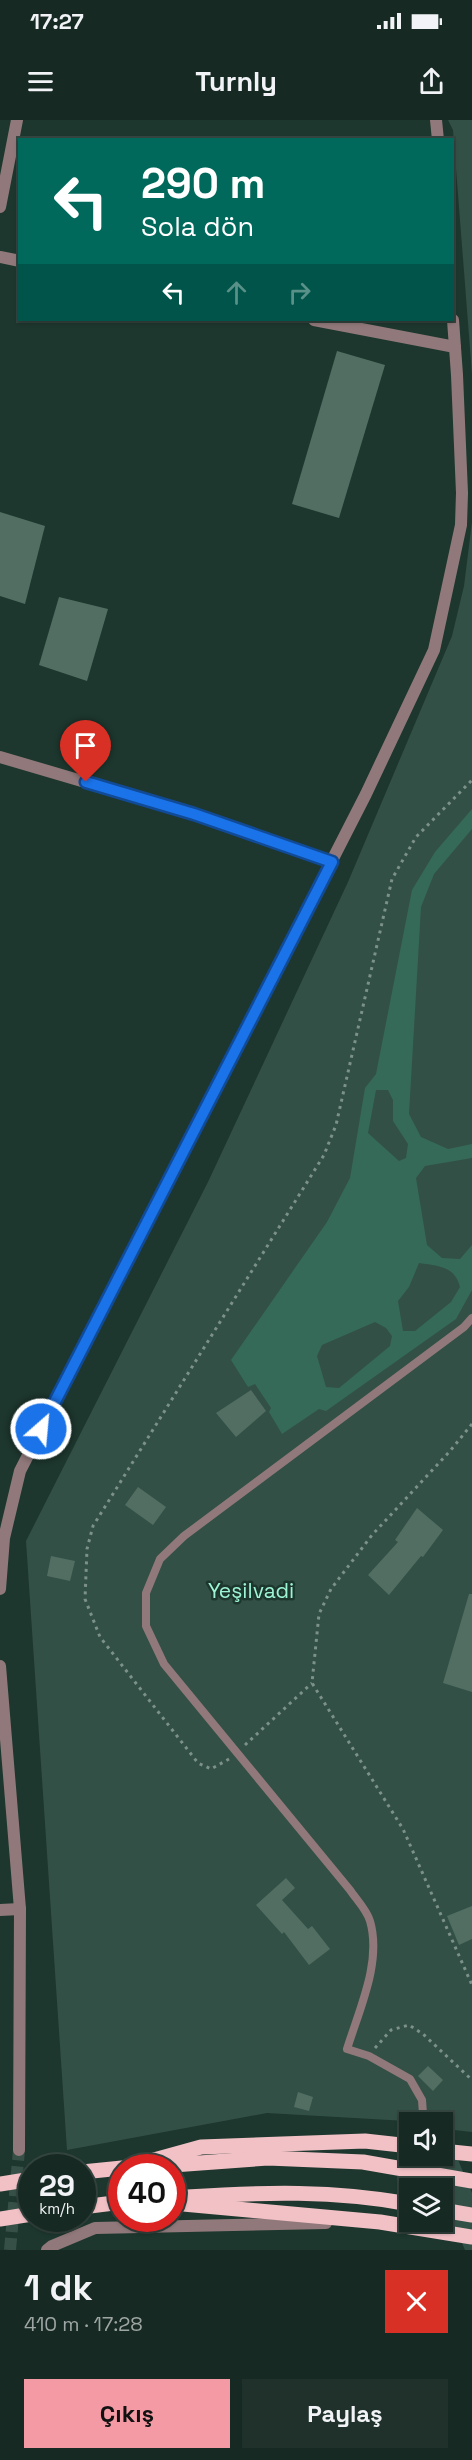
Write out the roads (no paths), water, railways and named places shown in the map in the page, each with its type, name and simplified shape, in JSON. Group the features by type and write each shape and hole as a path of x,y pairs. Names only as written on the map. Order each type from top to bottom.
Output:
{"main road":[{"path":"175,2154 201,2147 365,2140 399,2145"},
{"path":"453,2152 472,2154"},
{"path":"186,2164 268,2158 363,2162 472,2181"},
{"path":"0,2184 18,2181"},
{"path":"186,2197 269,2191 364,2195 399,2202"},
{"path":"186,2204 380,2222 472,2237"},
{"path":"453,2212 472,2215"},
{"path":"0,2219 18,2216"}],"street":[{"path":"0,207 17,120"},
{"path":"436,120 438,138"},
{"path":"0,257 18,261"},
{"path":"319,321 455,348"},
{"path":"0,1589 4,1538 20,1471 332,862 434,650 461,525 462,493 453,321"},
{"path":"0,757 194,814 332,862"},
{"path":"0,1666 20,1909 19,2150"},
{"path":"0,1910 20,1909"},
{"path":"47,2250 95,2228 380,2222"}],"lane":[{"path":"423,2112 422,2100 410,2079 369,2056 347,2049 370,1971 374,1943 370,1919 350,1890 164,1664 146,1626 146,1593 160,1559 184,1536 464,1327 472,1318"}],"tunnel":[{"path":"10,2250 19,2150"}],"park label":[{"name":"Yeşilvadi","path":"251,1590"}]}
